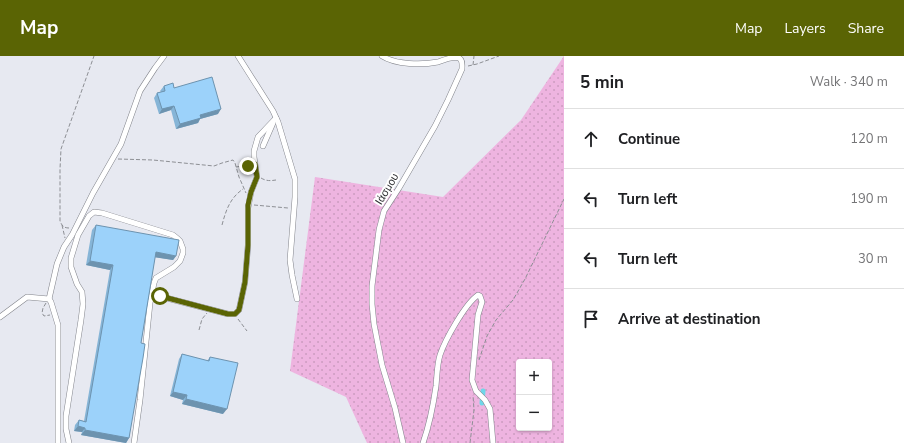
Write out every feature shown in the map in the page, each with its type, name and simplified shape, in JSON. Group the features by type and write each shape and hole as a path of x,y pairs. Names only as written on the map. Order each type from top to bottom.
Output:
{"street":[{"path":"134,443 150,304 154,283 156,278 174,267 180,261 182,245 173,235 102,213 94,212 86,219 78,235 71,263 77,284 82,292 83,304 66,416 68,442 58,442 58,325 49,299 60,256 121,144 140,91 164,56"},
{"path":"238,56 268,103 275,119 295,179 290,260 298,299"},
{"path":"382,56 388,60 426,64 455,57 461,60 462,65"},
{"name":"Ιάσμου","path":"402,443 395,408 382,365 374,324 372,286 379,230 384,211 442,114 460,74 462,65"},
{"path":"263,146 275,119"},
{"path":"160,296 228,314 235,314 239,310 245,282 248,245 248,205 257,175 254,151 258,137 275,119"},
{"path":"423,443 433,407 440,356 463,312 470,302 478,296 480,296 482,302 478,315 472,380 478,394 485,400 490,409 493,443"},
{"path":"0,317 27,297 49,299"}],"path":[{"path":"66,244 60,221 61,149 94,56"},
{"path":"473,65 474,56"},
{"path":"462,65 473,65 499,56"},
{"path":"112,160 153,160 214,166 233,160 249,198"},
{"path":"236,167 255,164"},
{"path":"257,175 265,180 276,180"},
{"path":"222,225 231,201 235,195 244,188"},
{"path":"473,365 478,363 487,336 496,320 513,300 525,279 564,199"},
{"path":"248,205 285,208 291,208 294,206"},
{"path":"62,225 66,228 77,225"},
{"path":"49,299 43,308 42,313 44,316 50,315 53,309"},
{"path":"199,330 202,319 211,310"},
{"path":"235,314 247,330"},
{"path":"470,443 474,410 473,396 475,388"}],"shaded area":[{"path":"564,56 564,443 367,443 346,397 290,371 315,177 443,197 521,120"}],"building":[{"path":"212,77 221,109 200,115 201,118 180,124 174,106 162,109 157,93 165,91 164,86 173,83 174,88"},
{"path":"96,225 179,240 176,256 156,252 141,343 145,344 143,358 129,438 85,430 85,428 78,426 79,420 86,422 113,265 90,261"},
{"path":"182,354 209,361 210,357 238,363 227,409 186,399 187,395 173,392"}],"waterway":[{"path":"482,403 483,391"}],"route":[{"path":"160,296 228,314 237,313 244,291 245,282 248,245 249,198 257,177 255,164 248,166"}]}
